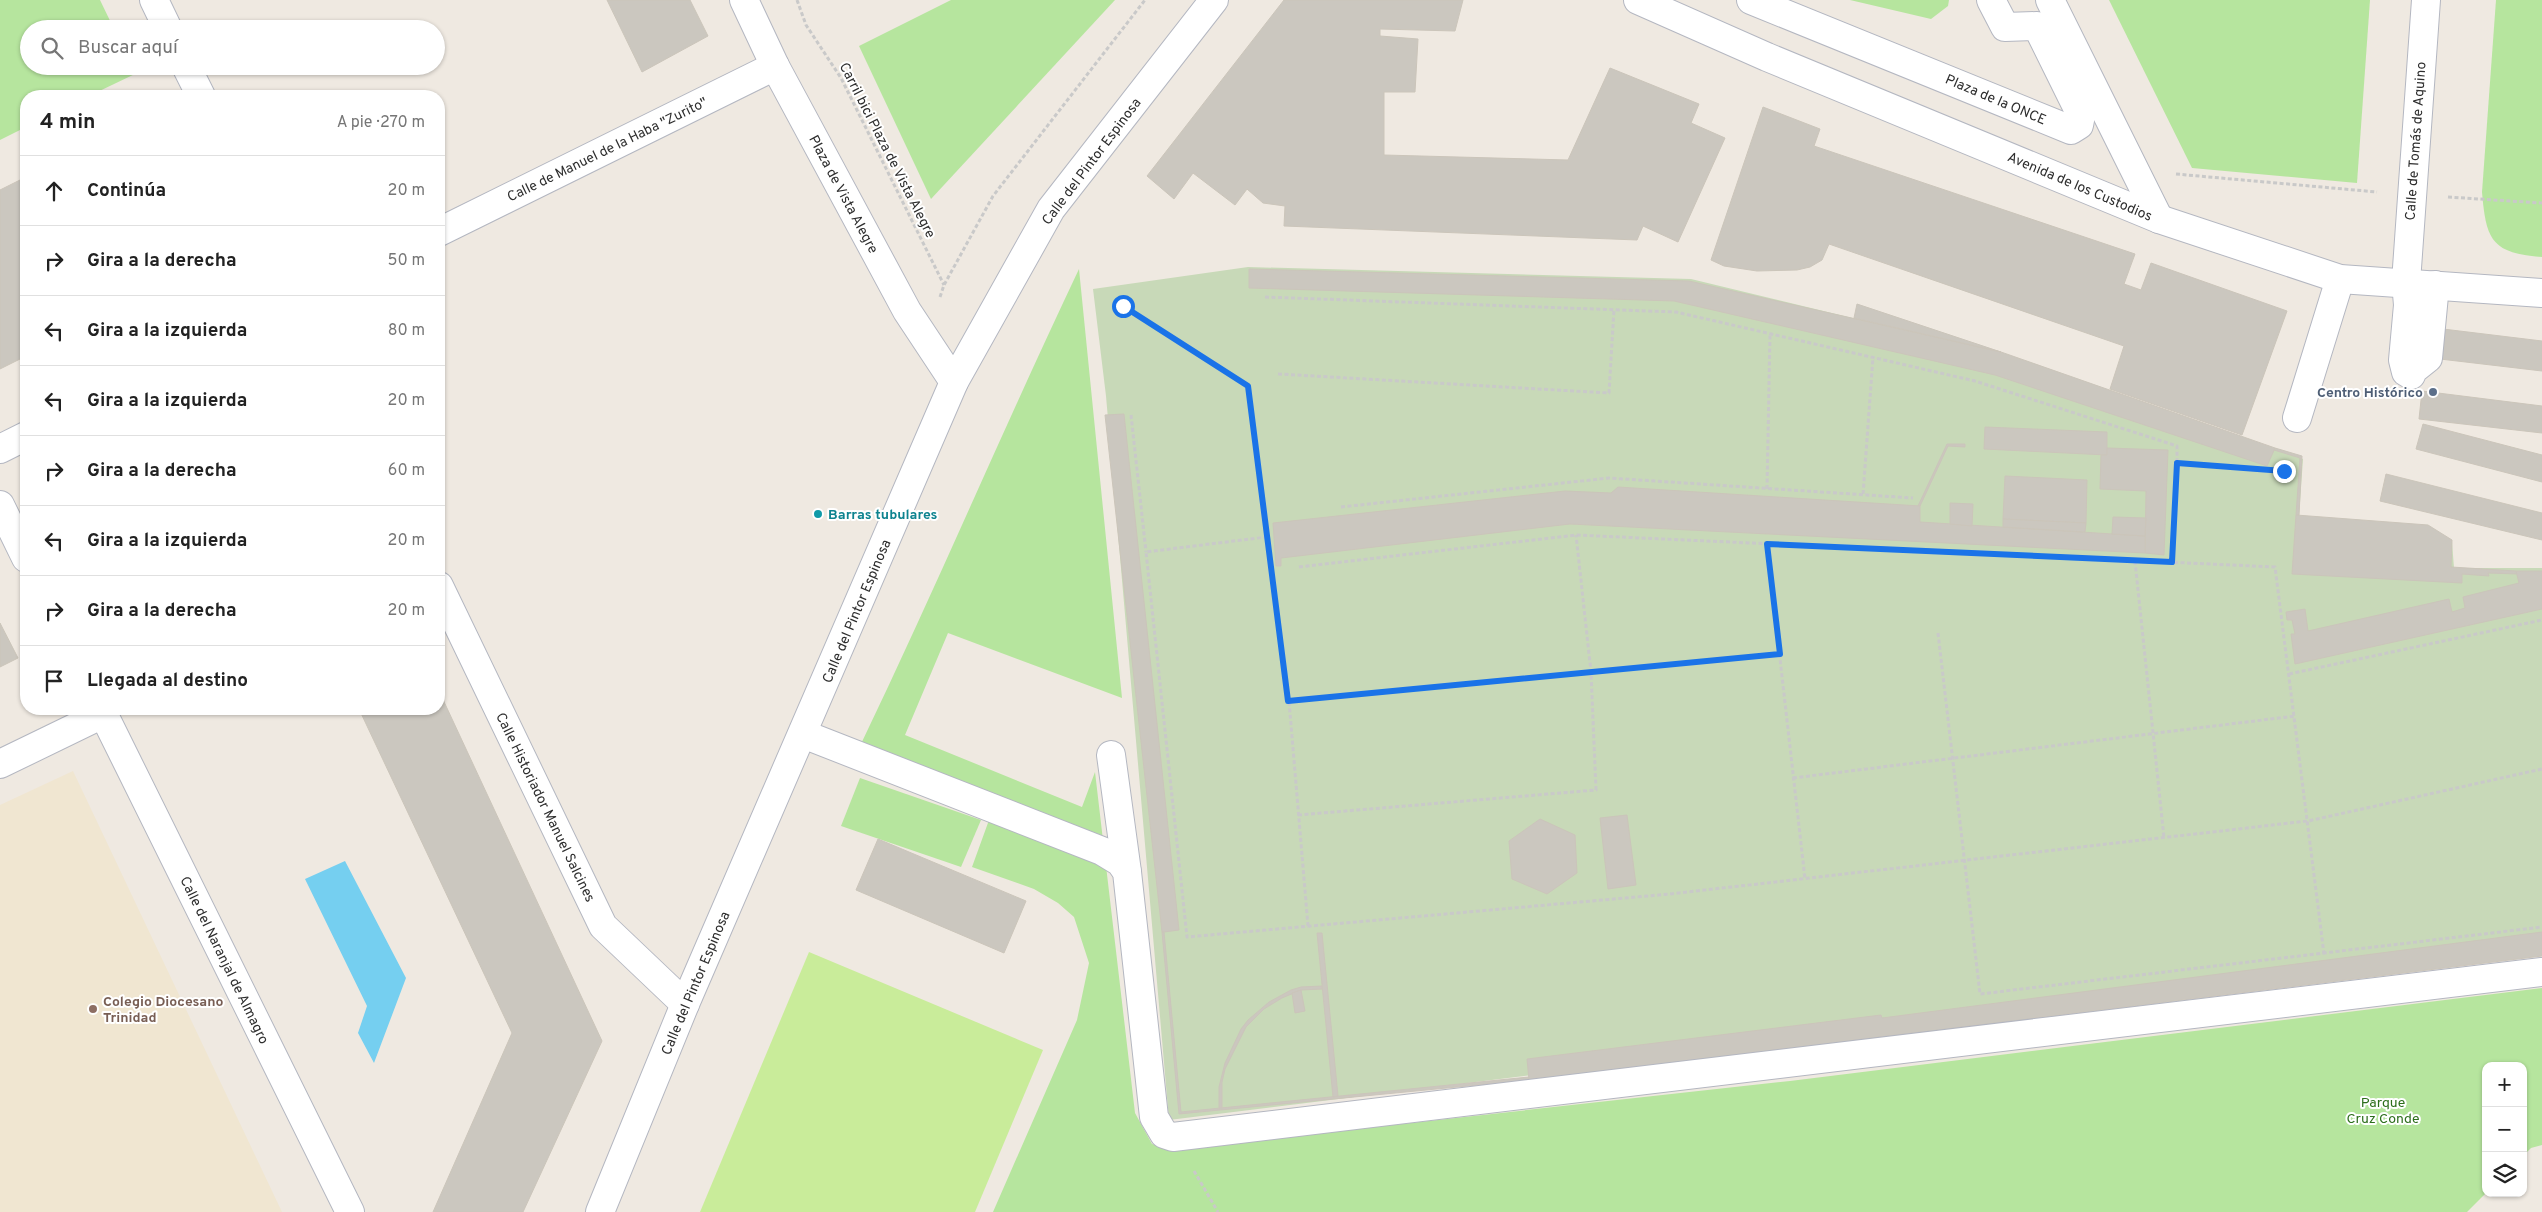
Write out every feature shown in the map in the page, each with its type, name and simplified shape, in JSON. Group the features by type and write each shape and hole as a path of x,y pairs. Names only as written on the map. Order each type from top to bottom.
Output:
{"street":[{"path":"154,0 164,20"},
{"name":"Plaza de Vista Alegre","path":"744,0 776,66 907,311 954,382"},
{"name":"Calle del Pintor Espinosa","path":"600,1212 685,1004 954,382 1051,209 1214,0"},
{"name":"Avenida de los Custodios","path":"1638,0 1767,57 2159,219 2340,279 2406,282 2542,293"},
{"name":"Plaza de la ONCE","path":"1751,0 2071,130 2079,126 2081,115 2036,26 2004,27 1991,0"},
{"path":"2050,0 2159,219"},
{"name":"Calle de Tomás de Aquino","path":"2426,0 2406,282 2408,305 2403,360 2406,372 2410,375 2413,370 2428,358 2435,285"},
{"name":"Calle de Manuel de la Haba \"Zurito\"","path":"445,229 776,66"},
{"path":"190,75 198,90"},
{"path":"2297,418 2340,279"},
{"path":"0,449 20,439"},
{"path":"0,505 20,546"},
{"name":"Calle Historiador Manuel Salcines","path":"445,598 603,926 685,1004"},
{"path":"0,764 94,715"},
{"name":"Calle del Naranjal de Almagro","path":"104,715 350,1212"},
{"path":"803,734 1102,851 1120,862 1127,872"},
{"path":"1111,755 1127,872 1154,1117 1157,1126 1164,1134 1173,1137 2542,972"}],"path":[{"name":"Carril bici Plaza de Vista Alegre","path":"797,0 806,25 841,78 944,285"},
{"path":"1265,297 1676,312 1975,381 2177,446 2172,562"},
{"path":"1123,306 1248,386 1288,701 1308,926"},
{"path":"1278,374 1609,393 1614,309"},
{"path":"1767,489 1770,334"},
{"path":"1863,494 1873,357"},
{"path":"1131,415 1187,937 1670,894 2308,821 2542,769"},
{"path":"2177,463 2284,471"},
{"path":"1341,507 1609,478 1913,498"},
{"path":"1298,815 1596,790 1591,672 1576,535"},
{"path":"1299,567 1576,535 2275,567 2324,954"},
{"path":"1146,552 1266,538"},
{"path":"1767,544 1805,879"},
{"path":"2135,561 2164,838"},
{"path":"2289,674 2542,620"},
{"path":"1938,633 1980,994 2542,927"},
{"path":"1288,701 1780,654"},
{"path":"1793,778 2295,716"},
{"path":"1192,1168 1218,1212"}],"shaded area":[{"name":"Colegio Diocesano Trinidad","path":"73,771 282,1212 0,1212 0,805"}],"green space":[{"path":"0,0 100,0 110,20 20,20 20,75 133,75 102,90 20,90 20,130 0,140"},
{"path":"951,0 1115,0 931,199 859,46"},
{"path":"1850,0 1949,0 1948,6 1931,19"},
{"path":"2109,0 2370,0 2357,183 2192,168"},
{"path":"2496,0 2542,0 2542,257 2525,255 2502,248 2490,233 2486,222 2482,192"},
{"path":"1248,267 1691,279 2001,354 2303,459 2299,517 2428,526 2452,542 2454,568 2542,568 2542,950 1169,1120 1106,396 1093,289"},
{"name":"Parque Cruz Conde","path":"1079,269 1122,698 948,633 905,735 1082,807 1095,772 1135,1113 1152,1144 1167,1148 1183,1148 1790,1081 2542,988 2542,1145 2531,1148 2527,1152 2527,1062 2482,1062 2482,1197 2467,1212 993,1212 1077,1020 1089,963 1074,917 1058,903 1034,889 972,867 997,798 860,746"},
{"path":"860,778 981,820 961,867 841,826"},
{"path":"809,952 1043,1050 975,1212 700,1212"}],"water":[{"path":"345,861 406,978 374,1063 358,1033 367,1006 305,879"}],"building":[{"path":"607,0 690,0 708,36 642,72"},
{"path":"1284,0 1463,0 1455,31 1380,29 1380,36 1418,39 1415,92 1384,92 1384,155 1568,160 1610,68 1699,104 1691,123 1725,138 1678,242 1643,226 1637,240 1284,226 1285,206 1263,203 1247,189 1235,205 1193,173 1174,199 1147,176"},
{"path":"1763,107 1820,129 1814,146 2135,254 2124,284 2141,290 2151,263 2287,311 2242,435 2110,389 2124,346 1829,244 1822,260 1810,267 1797,270 1757,271 1724,266 1711,260"},
{"path":"20,180 20,359 0,369 0,190"},
{"path":"1249,269 1689,281 2001,352 2275,448 2267,466 1995,375 1674,301 1249,288"},
{"path":"1857,304 2001,352 1854,318"},
{"path":"2443,329 2542,341 2542,371 2440,359"},
{"path":"2422,391 2542,406 2542,433 2419,419"},
{"path":"1124,414 1179,930 1164,932 1162,932 1105,415"},
{"path":"2423,424 2542,455 2542,482 2416,449"},
{"path":"1985,427 2107,432 2107,455 1984,449"},
{"path":"1947,444 1965,444 1965,447 1948,446 1920,506 1918,506"},
{"path":"2107,448 2168,450 2164,555 2145,553 2146,491 2100,489 2101,455 2107,455"},
{"path":"2275,448 2302,456 2299,515 2296,515 2300,458 2274,450"},
{"path":"2386,474 2542,513 2542,540 2380,501"},
{"path":"2005,476 2087,480 2086,523 2003,519"},
{"path":"1618,487 1920,506 1920,522 2145,536 2145,553 1570,524 1281,558 1281,566 1276,566 1273,523 1565,491 1611,493"},
{"path":"1950,503 1973,504 1972,526 1950,524"},
{"path":"2296,515 2428,525 2452,540 2451,567 2516,571 2518,574 2488,573 2489,576 2462,574 2462,583 2292,574"},
{"path":"2113,517 2146,518 2145,536 2112,534"},
{"path":"2003,519 2086,523 2085,532 2003,527"},
{"path":"2516,571 2542,571 2542,609 2295,664 2291,634 2295,634 2292,620 2287,620 2286,612 2305,609 2308,631 2449,599 2452,612 2465,608 2463,597 2519,583"},
{"path":"0,623 18,658 0,667"},
{"path":"445,704 602,1041 523,1212 433,1212 512,1033 362,715 445,715"},
{"path":"1627,815 1636,885 1608,889 1600,818"},
{"path":"1540,819 1575,835 1577,873 1547,894 1512,879 1509,841"},
{"path":"878,839 1026,901 1004,953 856,890"},
{"path":"1162,932 1164,932 1181,1112 1529,1077 1529,1080 1179,1114"},
{"path":"2542,932 2542,956 1529,1080 1527,1059 1881,1015 1882,1018"},
{"path":"1317,933 1322,933 1338,1096 1333,1097"},
{"path":"1322,986 1322,989 1301,990 1282,998 1264,1009 1246,1027 1225,1069 1222,1082 1222,1108 1219,1108 1219,1087 1225,1063 1241,1029 1248,1020 1269,1002 1291,990 1301,987"},
{"path":"1301,990 1305,1011 1295,1013 1292,993"}],"place":[{"name":"Centro Histórico","path":"2433,392"},
{"name":"Barras tubulares","path":"818,514"},
{"name":"Colegio Diocesano Trinidad","path":"93,1009"}],"route":[{"path":"1123,306 1248,386 1288,701 1780,654 1767,544 2172,562 2177,463 2284,471"}]}
